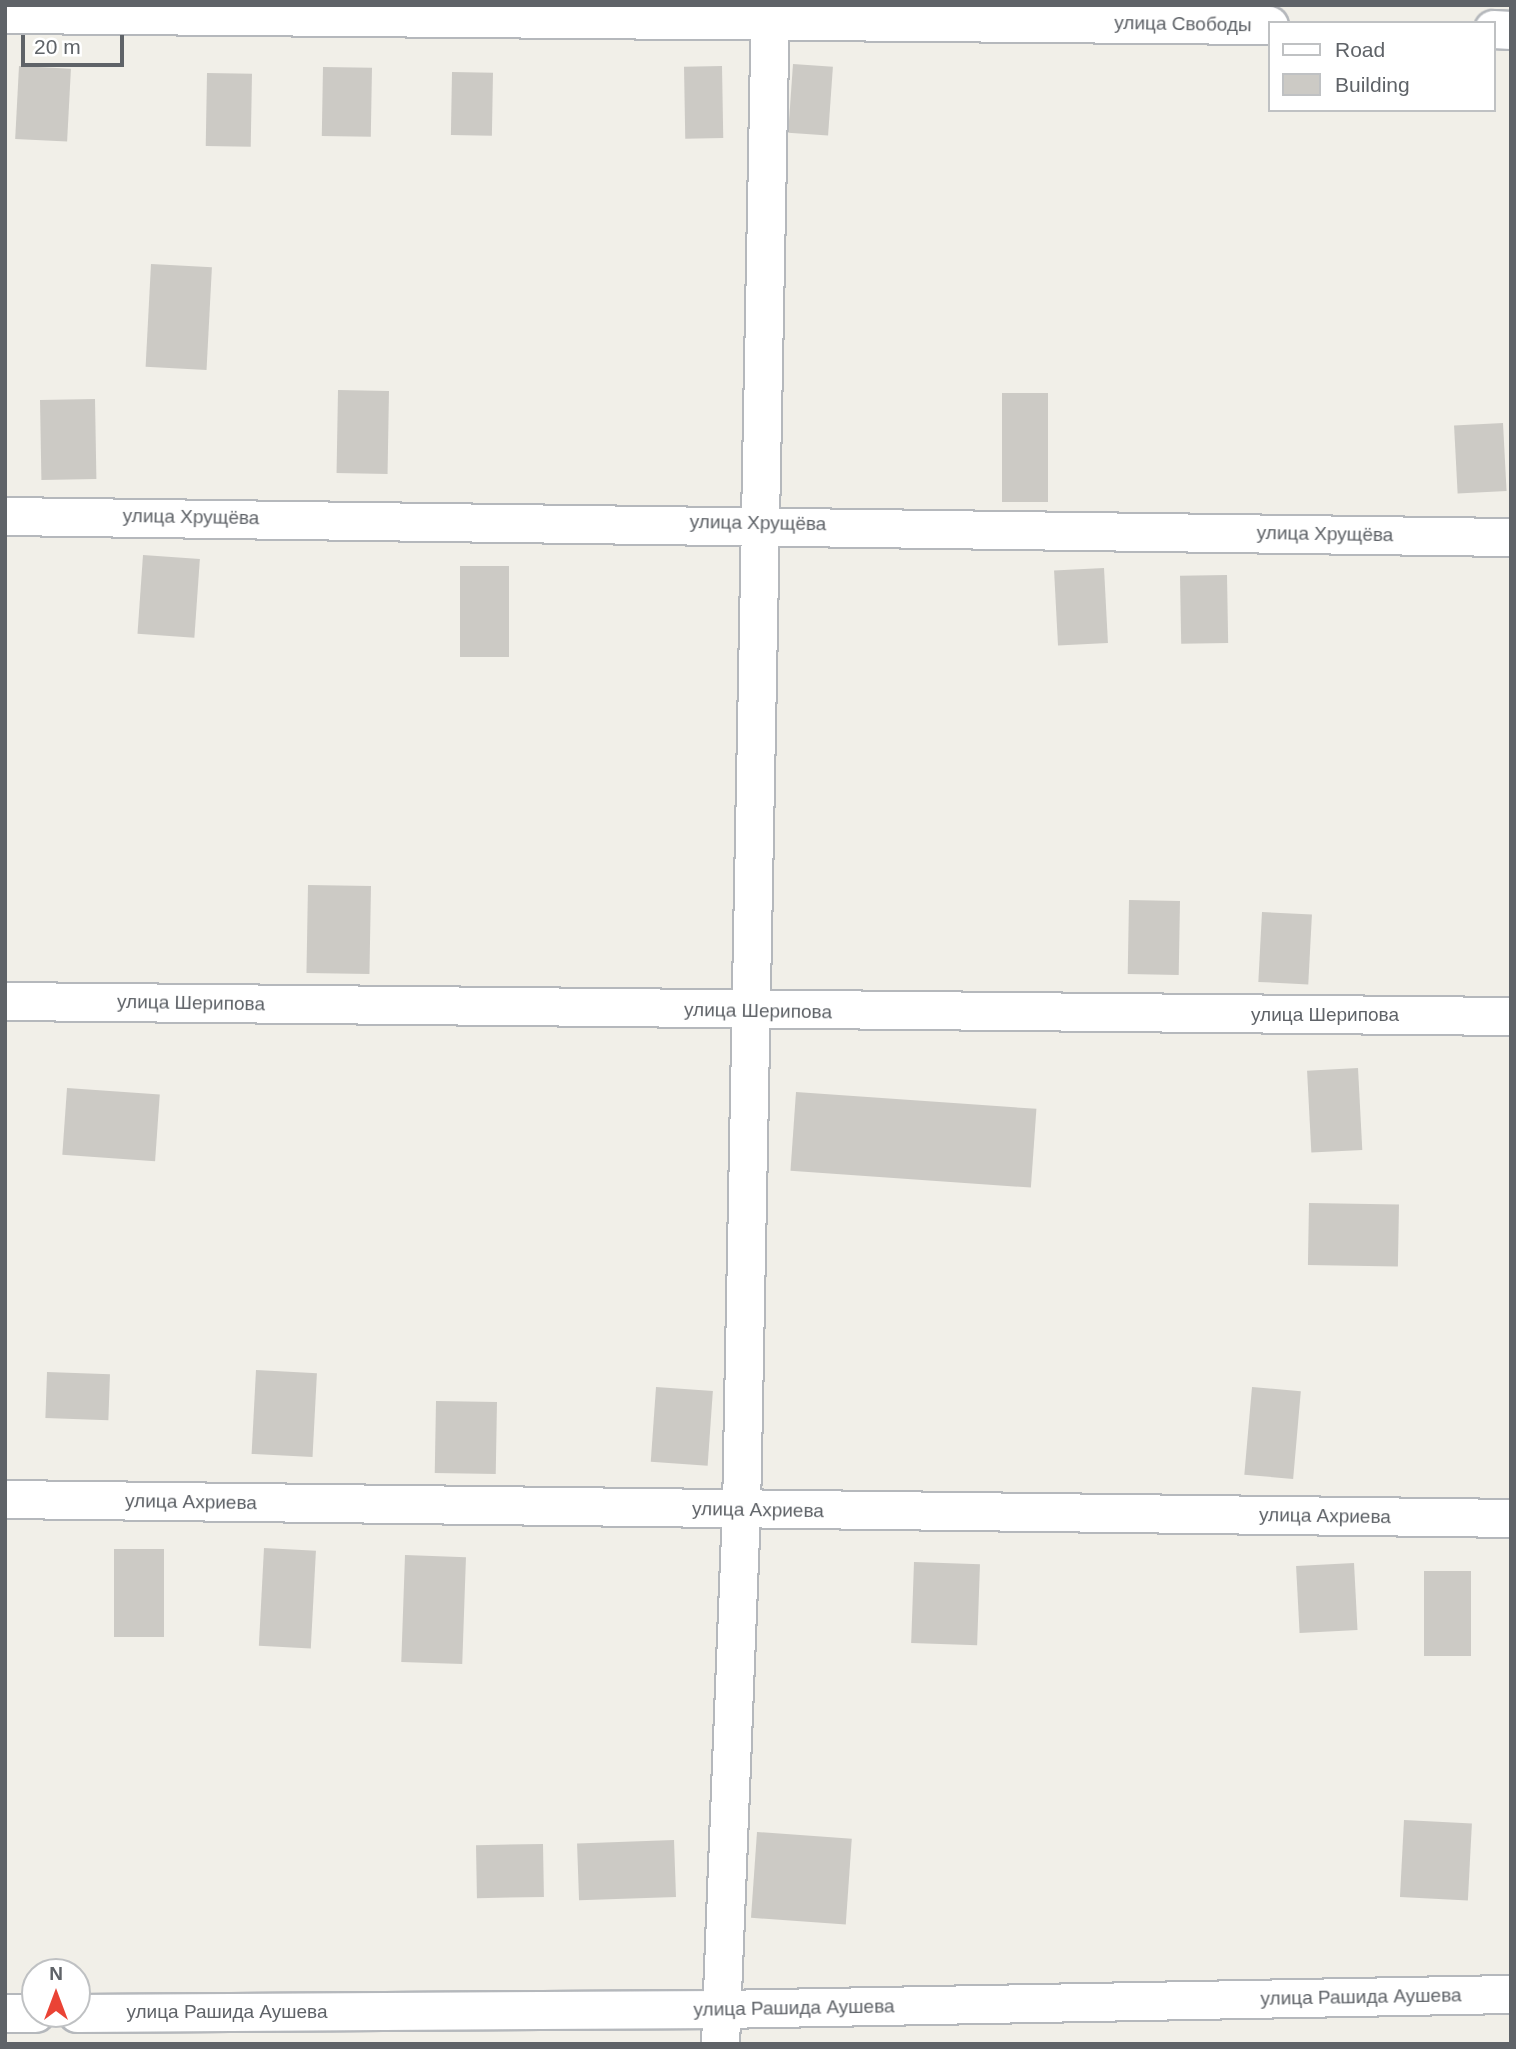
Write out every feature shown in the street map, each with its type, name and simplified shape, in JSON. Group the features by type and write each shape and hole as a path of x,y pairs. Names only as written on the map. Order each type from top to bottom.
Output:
{"street":[{"name":"улица Свободы","path":"5,14 770,11 1268,25"},
{"path":"720,2027 741,1510 753,1011 758,523 770,11"},
{"name":"улица Хрущёва","path":"5,516 758,523 1511,537"},
{"name":"улица Шерипова","path":"5,1001 753,1011 1511,1016"},
{"name":"улица Ахриева","path":"5,1499 1511,1518"},
{"name":"улица Рашида Аушева","path":"91,2013 720,2027 1511,1994"}],"building":[{"path":"793,64 833,67 828,136 788,133"},
{"path":"19,66 71,69 67,142 15,139"},
{"path":"722,66 723,138 685,139 684,67"},
{"path":"323,67 372,68 371,137 322,136"},
{"path":"452,72 493,73 492,136 451,135"},
{"path":"207,73 252,74 251,147 206,146"},
{"path":"151,264 212,267 207,370 146,367"},
{"path":"338,390 389,391 388,474 337,473"},
{"path":"1002,393 1048,393 1048,502 1002,502"},
{"path":"95,399 96,479 41,480 40,400"},
{"path":"1503,423 1507,491 1458,493 1454,426"},
{"path":"143,555 200,559 194,638 137,634"},
{"path":"460,566 509,566 509,657 460,657"},
{"path":"1104,568 1108,643 1058,646 1054,571"},
{"path":"1227,575 1228,643 1181,644 1180,576"},
{"path":"308,885 371,886 369,974 306,973"},
{"path":"1129,900 1180,901 1179,975 1128,974"},
{"path":"1262,912 1312,915 1308,985 1258,982"},
{"path":"1358,1068 1362,1150 1311,1153 1307,1071"},
{"path":"67,1088 160,1094 155,1161 62,1155"},
{"path":"796,1092 1036,1109 1031,1188 790,1171"},
{"path":"1309,1203 1399,1205 1398,1267 1308,1265"},
{"path":"256,1370 317,1373 313,1457 252,1454"},
{"path":"47,1372 110,1374 108,1420 45,1418"},
{"path":"656,1387 713,1391 708,1466 651,1462"},
{"path":"1252,1387 1301,1391 1293,1479 1244,1475"},
{"path":"436,1401 497,1402 496,1474 435,1473"},
{"path":"264,1548 316,1551 311,1649 259,1646"},
{"path":"114,1549 164,1549 164,1637 114,1637"},
{"path":"405,1555 466,1557 462,1664 401,1662"},
{"path":"914,1562 980,1564 977,1645 911,1643"},
{"path":"1354,1563 1358,1630 1300,1633 1296,1566"},
{"path":"1424,1571 1471,1571 1471,1656 1424,1656"},
{"path":"1404,1820 1472,1824 1468,1900 1400,1897"},
{"path":"757,1832 852,1839 846,1924 751,1918"},
{"path":"674,1840 676,1897 579,1900 577,1843"},
{"path":"543,1844 544,1897 477,1898 476,1845"}]}
